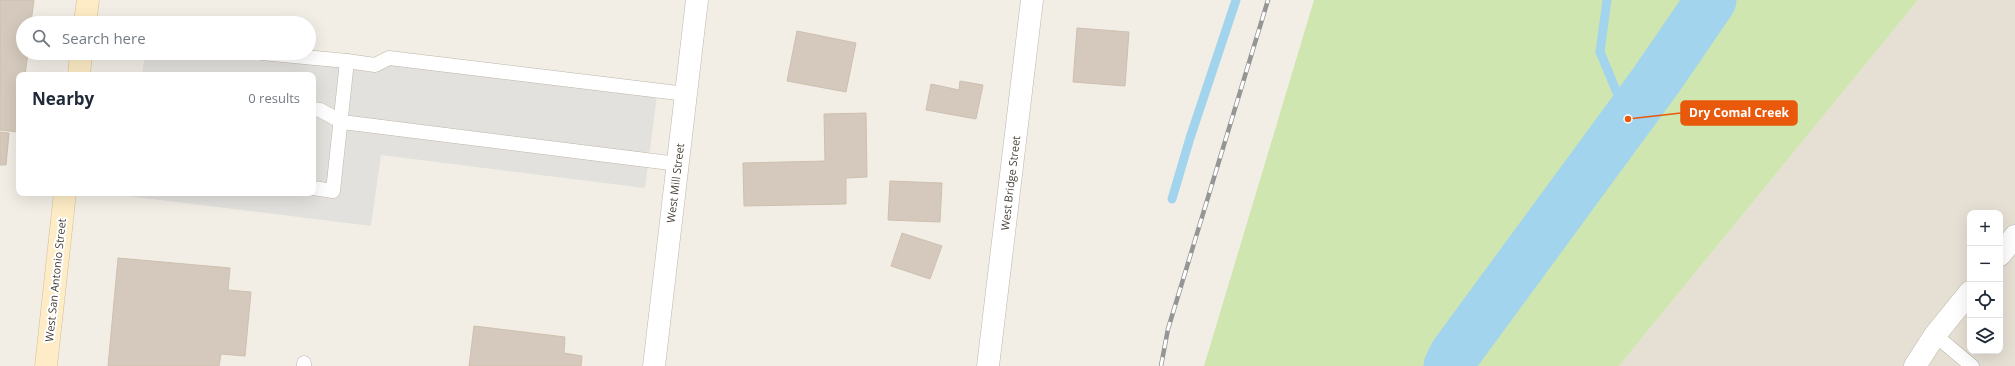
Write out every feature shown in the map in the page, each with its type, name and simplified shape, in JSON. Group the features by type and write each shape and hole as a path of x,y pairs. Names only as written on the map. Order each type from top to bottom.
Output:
{"main road":[{"path":"86,16 88,0"},
{"path":"79,72 81,60"},
{"name":"West San Antonio Street","path":"46,366 65,196"}],"street":[{"name":"West Mill Street","path":"654,366 697,0"},
{"name":"West Bridge Street","path":"988,366 1032,0"},
{"path":"2003,251 2015,236"},
{"path":"1915,366 1935,335 1967,296"}],"lane":[{"path":"316,59 375,65 390,58 686,94"},
{"path":"316,188 333,190 342,122 347,62"},
{"path":"316,109 320,110 342,122 678,164"},
{"path":"1935,335 1972,366"}],"shaded area":[{"path":"1918,0 2015,0 2015,366 1619,366"},
{"path":"316,54 657,95 645,188 381,155 371,226 127,196 316,196 316,72 142,72 144,60 316,60"}],"green space":[{"path":"1314,0 1918,0 1619,366 1204,366"}],"building":[{"path":"0,0 34,0 32,16 16,16 16,60 27,60 25,72 16,72 16,132 0,130"},
{"path":"1077,28 1129,32 1125,86 1073,82"},
{"path":"797,31 856,43 846,92 787,81"},
{"path":"960,81 983,85 976,119 926,110 931,84 959,90"},
{"path":"866,113 867,177 846,178 846,204 744,206 743,163 825,161 824,114"},
{"path":"0,132 9,133 6,165 0,165"},
{"path":"890,181 942,183 940,222 888,220"},
{"path":"902,233 942,246 930,279 891,266"},
{"path":"118,258 230,268 228,290 251,292 245,356 221,354 219,366 108,366"},
{"path":"474,326 565,337 564,353 582,356 581,366 469,366"}],"waterway":[{"path":"1172,199 1190,138 1236,0"},
{"path":"1607,0 1600,52 1628,119"},
{"path":"1449,366 1455,354 1657,79 1711,0"}],"railway":[{"path":"1161,366 1168,329 1268,0"}],"place":[{"name":"Dry Comal Creek","path":"1628,119"}]}
